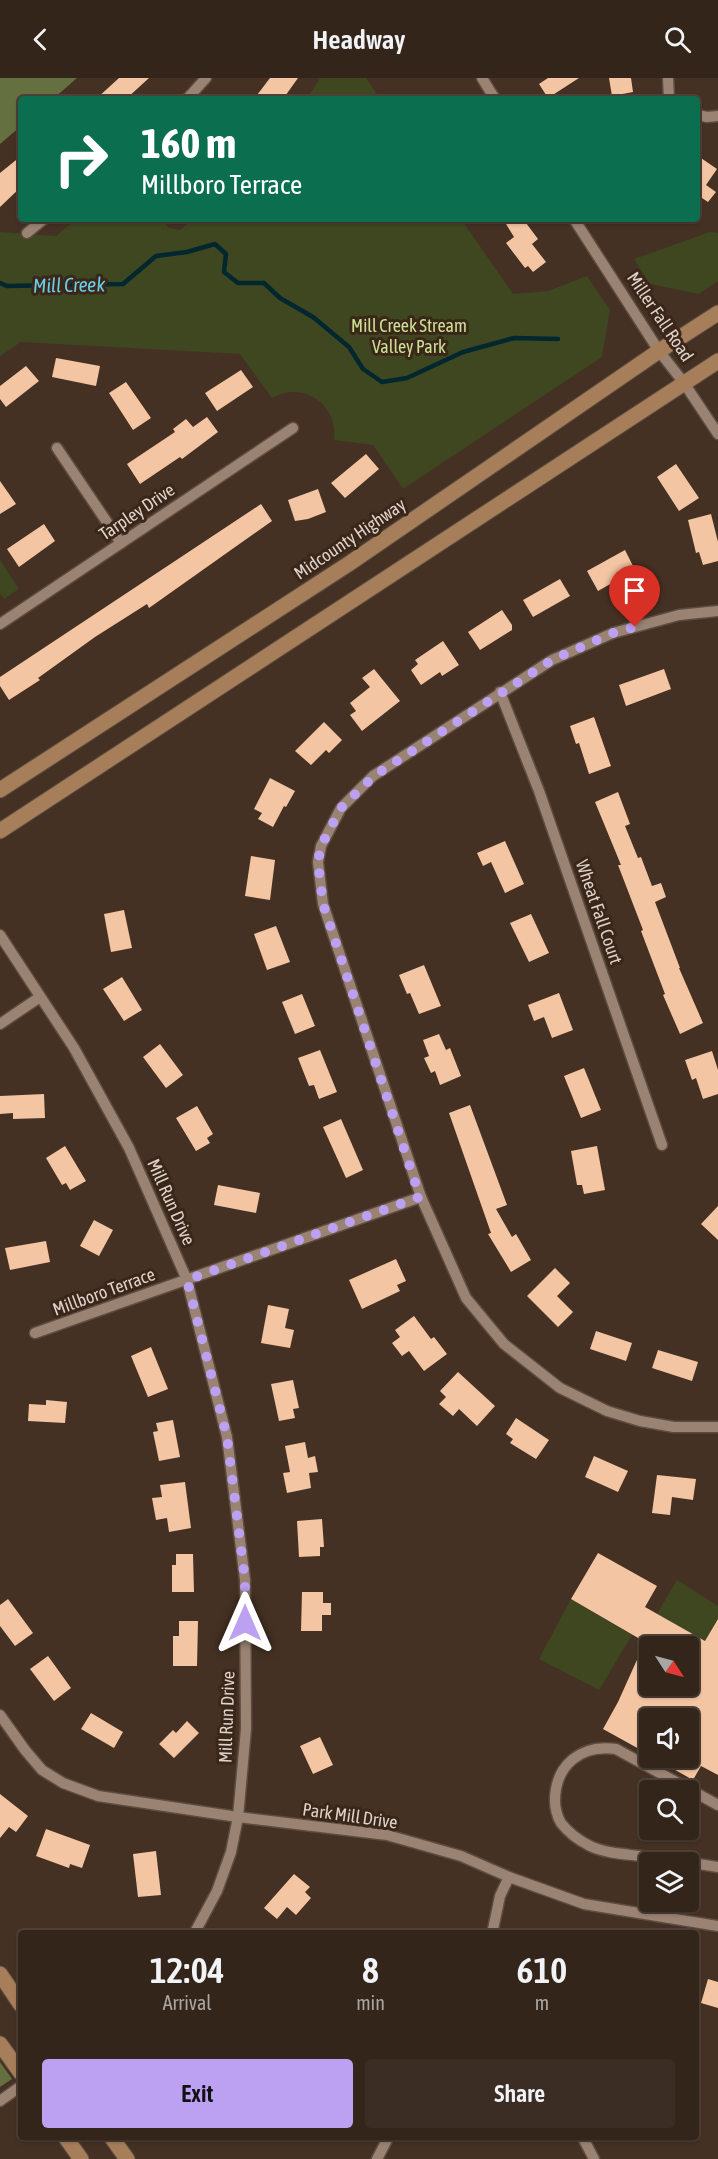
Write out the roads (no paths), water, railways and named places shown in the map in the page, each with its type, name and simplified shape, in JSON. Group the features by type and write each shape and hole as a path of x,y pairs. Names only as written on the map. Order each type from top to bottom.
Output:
{"main road":[{"name":"Midcounty Highway","path":"0,790 350,563 718,313"},
{"path":"0,831 718,361"},
{"path":"0,1974 18,2001"},
{"path":"0,2044 18,2069"},
{"path":"67,2140 81,2159"},
{"path":"113,2140 127,2159"}],"street":[{"path":"189,96 206,78"},
{"path":"482,78 493,96"},
{"path":"668,78 669,96"},
{"path":"700,116 718,116"},
{"path":"27,233 40,222"},
{"name":"Miller Fall Road","path":"576,222 659,351 684,383 718,434"},
{"name":"Tarpley Drive","path":"0,624 293,428"},
{"path":"57,448 121,543"},
{"path":"718,611 679,615 613,633 552,660 500,692 374,776 341,808 321,846 318,862 323,904 420,1197 466,1298 504,1344 560,1388 607,1411 640,1421 674,1427 718,1427"},
{"name":"Wheat Fall Court","path":"500,692 539,791 662,1145"},
{"name":"Mill Run Drive","path":"0,935 74,1048 129,1148 187,1280 227,1437 245,1580 246,1729 238,1817 231,1852 217,1892 196,1930"},
{"path":"0,1024 40,997"},
{"name":"Millboro Terrace","path":"35,1333 420,1197"},
{"name":"Park Mill Drive","path":"0,1715 42,1770 63,1783 98,1796 238,1817 387,1835 461,1856 584,1904 718,1926"},
{"path":"718,1805 616,1749 605,1747 592,1749 579,1755 565,1766 555,1790 555,1805 560,1821 573,1835 591,1846 609,1852 718,1867"},
{"path":"493,1930 500,1896 509,1876"},
{"path":"0,2101 18,2088"},
{"path":"377,2159 387,2140"},
{"path":"584,2140 594,2159"}],"waterway":[{"name":"Mill Creek","path":"0,283 7,286 123,284 156,256 187,252 215,244 226,254 224,272 238,283 264,283 280,298 313,317 349,347 363,369 382,382 407,378 463,352 514,338 558,339"}],"park label":[{"name":"Mill Creek Stream Valley Park","path":"409,336"}]}
